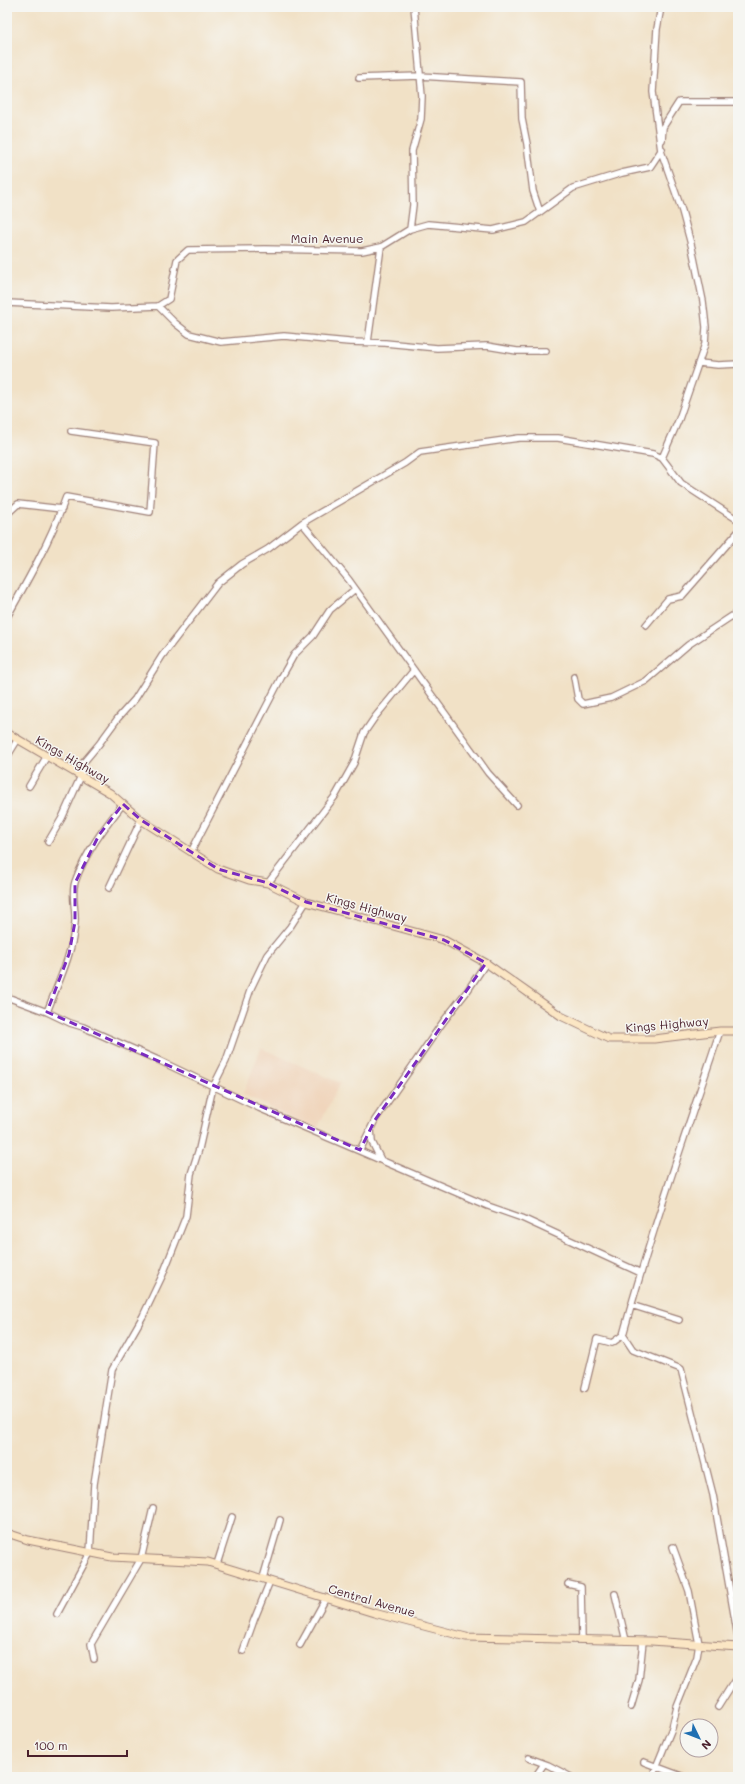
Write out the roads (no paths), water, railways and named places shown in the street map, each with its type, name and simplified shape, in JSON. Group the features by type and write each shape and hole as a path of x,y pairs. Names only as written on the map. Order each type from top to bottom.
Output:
{"street":[{"path":"410,229 413,204 412,151 421,119 422,96 414,7"},
{"path":"661,7 657,29 653,92 661,151 682,211 703,301 706,327 705,344 699,363 679,419 662,458"},
{"path":"359,78 420,76 521,82 522,119 533,191 540,212"},
{"path":"661,151 663,127 679,102 738,102"},
{"name":"Main Avenue","path":"158,306 169,299 177,260 188,250 266,249 362,251 381,247 410,229 428,224 493,230 526,222 573,188 622,173 650,167 661,151"},
{"path":"368,342 381,247"},
{"path":"7,303 111,308 158,306 175,323 189,334 221,342 284,336 437,348 487,346 517,351 546,351"},
{"path":"699,363 718,365 738,364"},
{"path":"7,617 34,570 56,525 66,497 150,512 154,443 71,431"},
{"path":"48,842 62,818 81,776 83,763 118,718 135,699 162,656 218,583 242,564 268,549 302,523 405,463 420,452 519,438 558,438 653,454 662,458 681,483 738,520"},
{"path":"7,514 18,504 62,509"},
{"path":"302,523 355,589 488,773 517,805"},
{"path":"646,625 668,599 682,596 738,532"},
{"path":"191,852 294,655 313,636 330,610 355,589"},
{"path":"574,677 578,699 584,704 611,698 646,680 688,645 738,612"},
{"path":"268,884 336,795 354,763 364,733 375,717 414,670"},
{"name":"Kings Highway","path":"7,733 110,792 141,820 218,869 249,880 268,884 306,902 444,940 486,963 561,1016 609,1039 654,1039 720,1031 738,1031"},
{"path":"7,757 18,739"},
{"path":"30,786 47,756"},
{"path":"47,1012 69,954 75,922 73,894 75,883 84,861 99,835 123,804"},
{"path":"109,888 141,820"},
{"path":"57,1614 90,1553 94,1484 112,1370 143,1316 163,1274 186,1216 191,1174 199,1149 213,1087 226,1061 251,988 266,955 290,927 306,902"},
{"path":"360,1150 371,1129 404,1078 486,963"},
{"path":"7,996 70,1023 83,1027 158,1060 213,1087 488,1206 522,1218 642,1272"},
{"path":"585,1388 597,1339 612,1343 623,1335 678,1155 720,1031"},
{"path":"371,1129 372,1142 382,1161"},
{"path":"632,1305 679,1320"},
{"path":"623,1335 633,1350 681,1369 713,1495 738,1637"},
{"path":"94,1659 91,1644 141,1559 153,1508"},
{"path":"217,1564 232,1517"},
{"path":"243,1652 266,1580 280,1520"},
{"name":"Central Avenue","path":"7,1533 28,1540 112,1558 208,1562 217,1564 374,1613 466,1637 643,1641 738,1647"},
{"path":"652,1777 672,1728 677,1708 692,1672 699,1644 689,1591 673,1547"},
{"path":"568,1584 581,1587 582,1640"},
{"path":"615,1594 626,1641"},
{"path":"300,1645 326,1598"},
{"path":"631,1707 639,1680 643,1641"},
{"path":"718,1707 738,1675"},
{"path":"529,1758 571,1777"},
{"path":"644,1762 684,1777"},
{"path":"535,1777 544,1764"}]}
